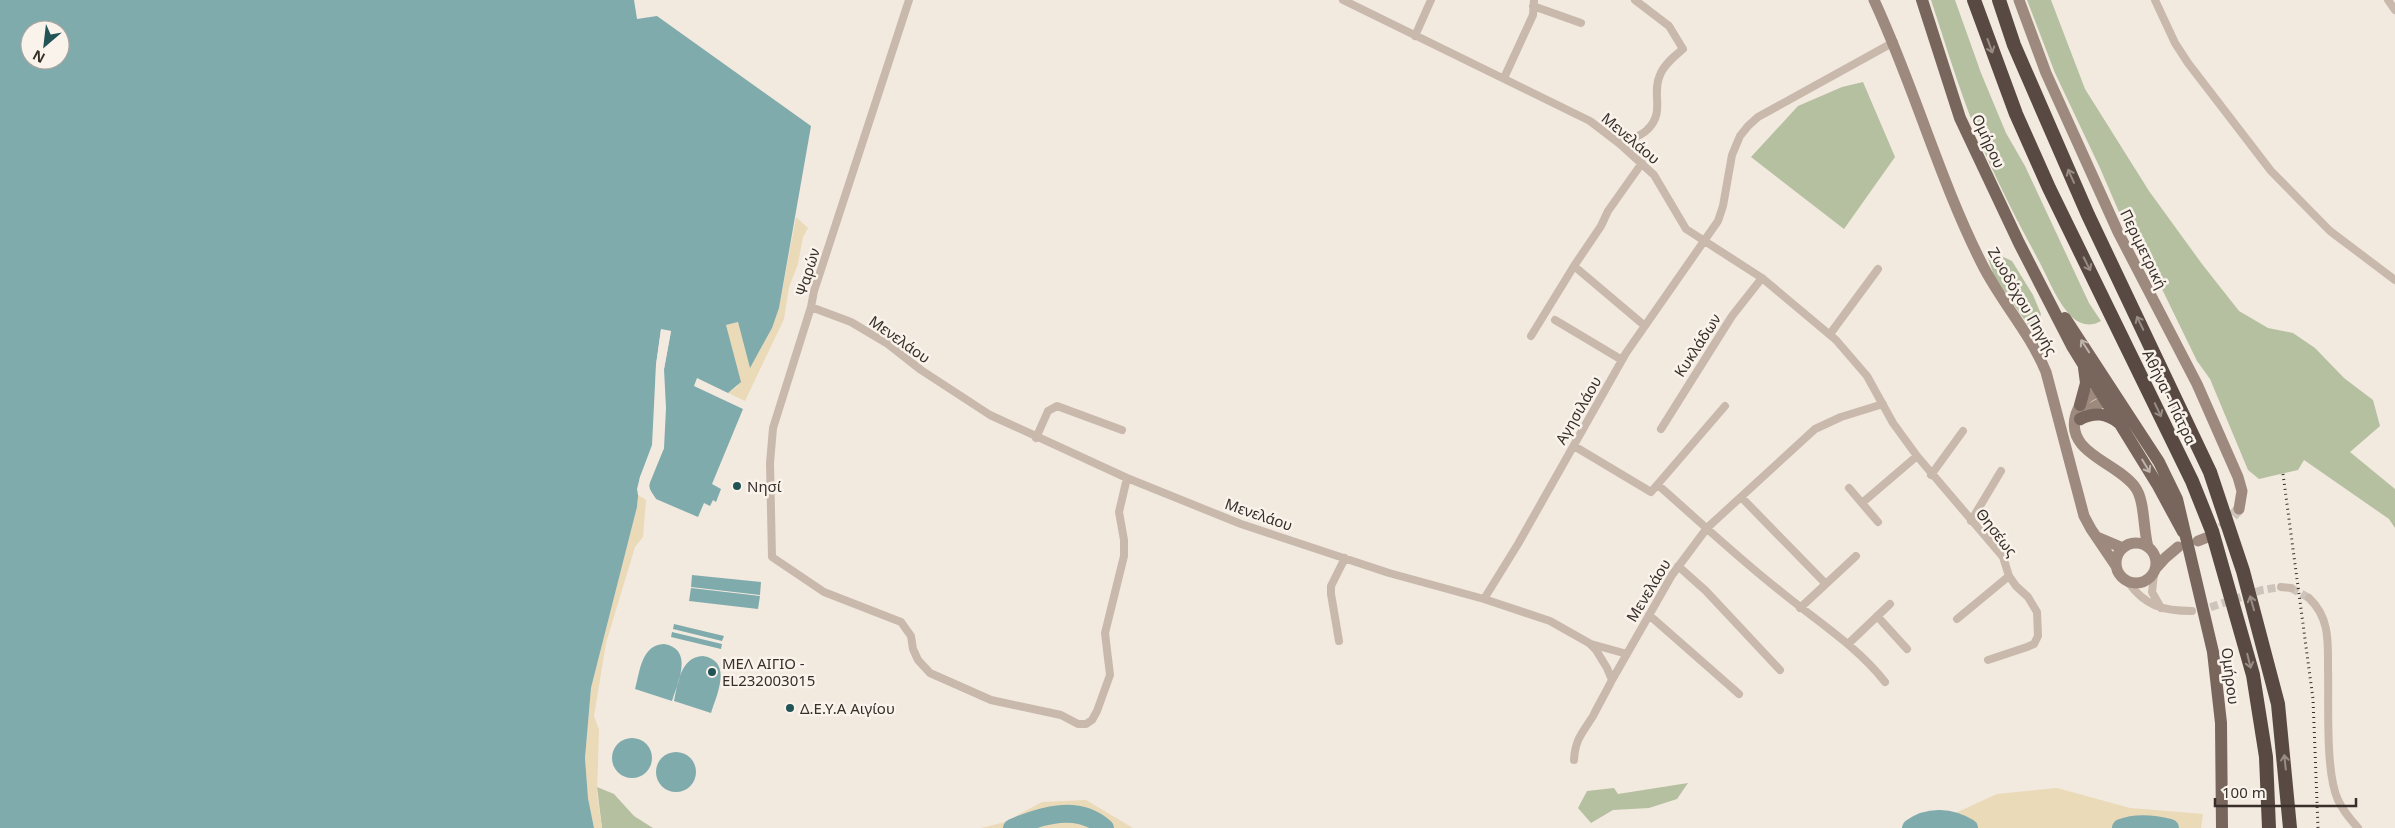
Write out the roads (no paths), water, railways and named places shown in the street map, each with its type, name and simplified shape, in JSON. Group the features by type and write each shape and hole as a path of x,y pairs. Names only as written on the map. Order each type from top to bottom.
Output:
{"highway":[{"name":"Αθήνα - Πάτρα","path":"1974,0 2016,114 2049,188 2192,481 2212,531 2253,675 2266,757 2269,828"},
{"name":"Αθήνα - Πάτρα","path":"1999,0 2014,45 2088,215 2210,472 2243,571 2273,681 2278,704 2290,810 2290,828"}],"main road":[{"name":"Ζωοδόχου Πηγής","path":"1874,0 1894,42 1950,192 1982,264 2038,353 2046,372 2084,516 2116,566"},
{"name":"Ομήρου","path":"1922,0 1960,118 2019,242 2083,363 2108,393 2172,486 2192,540 2219,700 2222,828"},
{"name":"Περιμετρική","path":"2019,0 2046,73 2114,224 2197,384 2238,477 2242,491 2239,510"},
{"name":"Ομήρου","path":"2044,289 2082,340 2121,424 2192,540"},
{"path":"2078,423 2075,418 2086,383 2083,363"},
{"path":"2080,406 2088,396 2108,393"},
{"path":"2108,393 2078,423 2076,437 2081,444 2122,474 2136,488 2140,496 2150,548 2156,559 2155,571"},
{"path":"2078,423 2098,414 2106,415 2121,424"},
{"path":"2097,537 2125,546 2139,543 2150,548 2164,550 2178,547 2165,558 2155,571 2140,583 2128,582 2118,572 2116,566 2117,559 2125,546 2136,533 2142,514"}],"street":[{"name":"Ψαρών","path":"909,0 814,291 811,307 773,428 770,462 772,558 822,591 901,622 911,636 913,649 918,660 930,673 991,700 1060,715 1078,724 1086,724 1092,720 1097,711 1110,675 1105,633 1124,556 1124,540 1119,512 1127,478"},
{"name":"Μενελάου","path":"1343,0 1590,121 1642,163 1662,186 1680,223 1695,236 1762,278 1830,334 1866,376 1883,404 1819,426 1707,528 1678,566 1612,680"},
{"path":"1415,36 1431,0"},
{"path":"1620,144 1641,134 1653,124 1658,114 1660,75 1670,61 1683,49 1669,26 1635,0"},
{"path":"2155,0 2175,43 2188,63 2271,171 2330,231 2395,280"},
{"path":"2388,0 2395,10"},
{"path":"1504,78 1533,15 1533,3 1581,23"},
{"name":"Αγησιλάου","path":"1484,599 1622,360 1720,215 1732,155 1744,131 1758,118 1894,42"},
{"path":"1531,336 1601,226 1608,211 1642,163"},
{"path":"1574,266 1645,326"},
{"path":"1830,334 1878,269"},
{"name":"Κυκλάδων","path":"1661,429 1732,316 1762,278"},
{"name":"Μενελάου","path":"811,307 851,322 888,344 921,370 990,415 1036,438 1127,478 1241,524 1389,573 1484,599 1550,621 1589,643 1602,658 1612,680"},
{"path":"1555,320 1622,360"},
{"name":"Θησέως","path":"1883,404 1903,438 1931,475 2003,557 2009,576 2016,586 2028,597 2037,612 2038,636 2034,644 1988,660"},
{"path":"1036,438 1048,411 1057,406 1122,430"},
{"path":"1574,446 1651,492 1725,406"},
{"path":"1931,475 1963,431"},
{"path":"1862,503 1917,456"},
{"path":"1971,521 2001,471"},
{"path":"1658,485 1800,608 1869,662 1885,682"},
{"path":"1848,488 1878,522"},
{"path":"1741,497 1826,584"},
{"path":"1800,608 1856,556"},
{"path":"1339,641 1331,586 1345,558"},
{"path":"1678,566 1706,591 1780,670"},
{"path":"2155,571 2152,592 2156,602 2163,610"},
{"path":"1957,618 2009,576"},
{"path":"2128,582 2143,599 2163,610 2192,611"},
{"path":"2281,587 2291,588"},
{"path":"2309,598 2322,614 2327,629 2333,786 2347,816 2358,828"},
{"path":"1848,644 1890,604"},
{"path":"1649,615 1739,694"},
{"path":"1877,616 1907,649"},
{"path":"1589,643 1627,654"},
{"path":"1574,760 1575,750 1583,729 1612,680"}],"water":[{"path":"0,0 634,0 637,19 657,16 811,126 779,308 772,328 750,368 738,322 726,325 741,382 728,393 697,378 694,386 743,409 712,484 721,489 716,502 713,500 710,506 704,503 698,517 656,499 649,488 650,480 664,448 666,408 664,369 671,331 661,330 656,365 652,445 640,477 637,507 591,688 585,758 588,798 594,828 0,828"},
{"path":"692,575 761,582 760,595 691,587"},
{"path":"691,588 760,596 758,609 689,601"},
{"path":"674,624 724,636 722,641 673,629"},
{"path":"672,632 722,644 721,649 671,637"},
{"path":"664,644 673,647 679,652 681,659 682,667 672,701 635,689 640,668 646,654 650,649"},
{"path":"703,656 712,659 718,664 720,671 719,688 711,713 674,701 681,672 689,661"},
{"path":"632,738 646,744 652,758 646,772 632,778 618,772 612,758 618,744"},
{"path":"676,752 690,758 696,772 690,786 676,792 662,786 656,772 662,758"}],"waterway":[{"path":"1012,828 1035,819 1060,814 1083,816 1105,828"},
{"path":"1911,828 1933,819 1947,820 1969,828"},
{"path":"2121,828 2146,824 2170,828"}],"tunnel":[{"path":"2208,537 2220,530 2239,509"},
{"path":"2199,611 2262,590 2281,587"},
{"path":"2291,588 2309,598"}],"railway":[{"path":"2283,474 2313,699 2318,828"}],"place":[{"name":"Νησί","path":"737,486"},
{"name":"ΜΕΛ ΑΙΓΙΟ - EL232003015","path":"712,672"},
{"name":"Δ.Ε.Υ.Α Αιγίου","path":"790,708"}]}
